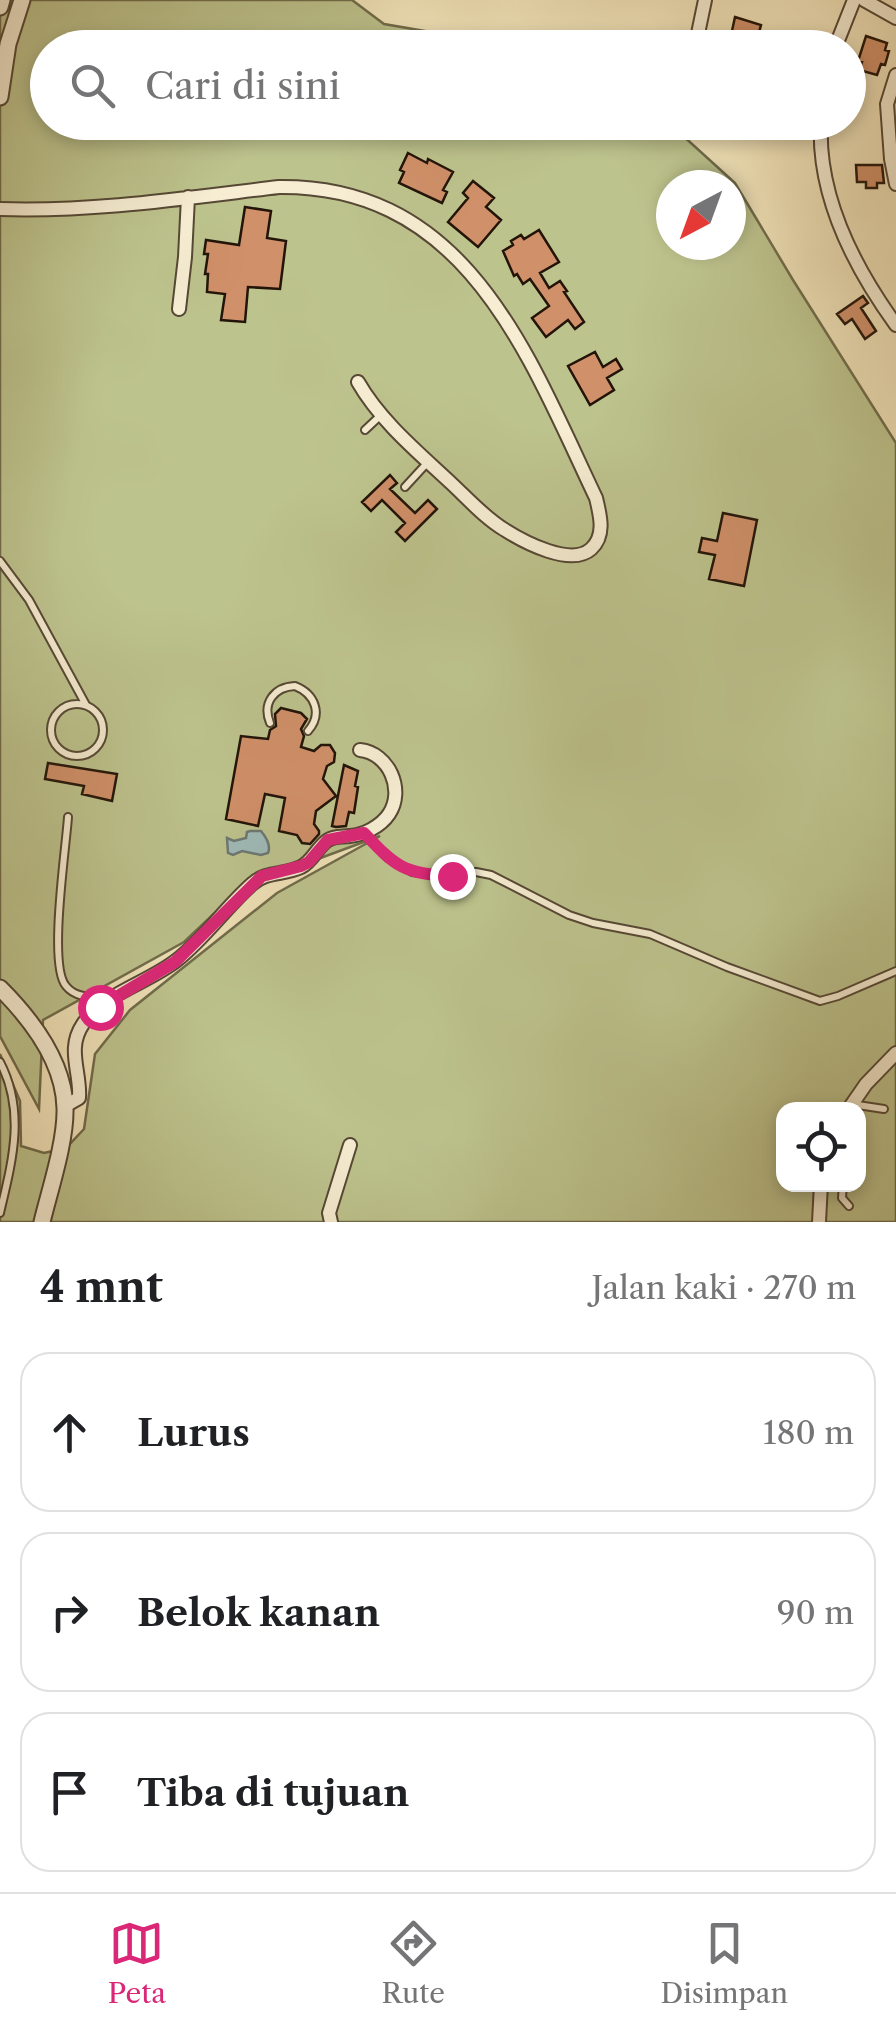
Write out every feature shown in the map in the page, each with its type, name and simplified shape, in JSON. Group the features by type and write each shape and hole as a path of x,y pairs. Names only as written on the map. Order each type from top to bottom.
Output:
{"street":[{"path":"0,97 8,44 22,0"},
{"path":"699,30 705,0"},
{"path":"842,30 854,0"},
{"path":"864,0 896,18"},
{"path":"896,75 887,117 896,184"},
{"path":"822,140 821,163 834,210 849,246 896,325"},
{"path":"0,209 64,210 279,187 326,189 400,215 448,250 475,278 528,356 596,498 600,534 590,550 582,555 561,554 529,543 494,522 381,415 358,382"},
{"path":"179,309 188,198"},
{"path":"66,1106 78,1098 74,1050 82,1025 100,1007 175,962 262,876 301,866 328,840 364,833 390,813 395,798 390,771 382,759 360,750"},
{"path":"0,988 28,1020 52,1058 66,1106 42,1222"},
{"path":"854,1102 890,1066 896,1053"},
{"path":"331,1222 329,1213 350,1145"},
{"path":"819,1222 820,1192"}],"lane":[{"path":"366,430 381,415"},
{"path":"406,487 428,462"},
{"path":"0,561 29,600 86,705 99,715 104,731 92,752 84,756 67,754 54,742 51,725 68,705 86,705"},
{"path":"270,723 266,714 270,699 278,690 295,686 310,695 317,707 314,724 308,731"},
{"path":"68,817 58,968 64,985 76,995 112,998"},
{"path":"364,833 388,858 412,872 491,874 568,915 650,934 727,968 820,1001 896,972"},
{"path":"0,1062 12,1090 16,1134 0,1213"},
{"path":"866,1108 884,1109"},
{"path":"842,1192 849,1206"}],"green space":[{"path":"0,0 352,0 384,24 419,30 30,30 30,140 688,140 721,170 656,170 656,260 746,260 746,201 896,443 896,1222 0,1222 0,1054 20,1101 21,1146 44,1153 66,1148 84,1129 95,1054 130,1010 277,893 380,836 242,887 184,942 43,1020 39,1109 0,1036"}],"water":[{"path":"250,831 261,831 268,842 268,853 228,853 227,838 246,838"}],"building":[{"path":"735,17 761,25 760,30 732,30"},
{"path":"866,36 887,43 885,65 881,64 877,75 866,72"},
{"path":"408,153 453,172 443,190 447,192 442,203 399,183"},
{"path":"856,165 882,165 884,183 866,188 866,182 857,182"},
{"path":"473,181 494,198 486,207 501,220 478,247 448,222 468,198 463,193"},
{"path":"245,207 271,211 267,238 286,241 280,289 248,287 245,322 221,320 225,294 207,292 206,240 239,245"},
{"path":"539,230 559,262 540,273 549,288 560,281 584,322 575,329 568,320 546,337 532,318 549,306 530,279 523,284 517,274 514,276 503,251 521,235 524,239"},
{"path":"863,296 868,303 861,308 876,331 865,339 852,319 845,324 837,314"},
{"path":"595,352 603,367 616,359 622,369 607,378 614,390 590,405 568,366"},
{"path":"390,475 397,483 390,489 415,513 428,500 437,509 405,541 396,532 405,523 382,500 371,511 362,502"},
{"path":"723,513 757,520 744,586 709,579 715,555 699,552 702,538 717,541"},
{"path":"281,708 301,713 307,719 301,729 301,747 314,751 321,745 330,745 335,753 323,779 336,796 316,811 314,824 319,834 310,844 302,843 297,835 279,831 285,798 265,794 258,826 226,819 241,736 268,739 270,730 276,726 275,714"},
{"path":"48,763 117,774 112,801 82,794 84,786 45,779"},
{"path":"344,765 358,771 358,787 354,813 349,812 346,826 336,827 332,826"}],"route":[{"path":"100,1007 175,962 262,876 290,871 309,862 328,840 364,833 388,858 412,872 452,876"}]}
